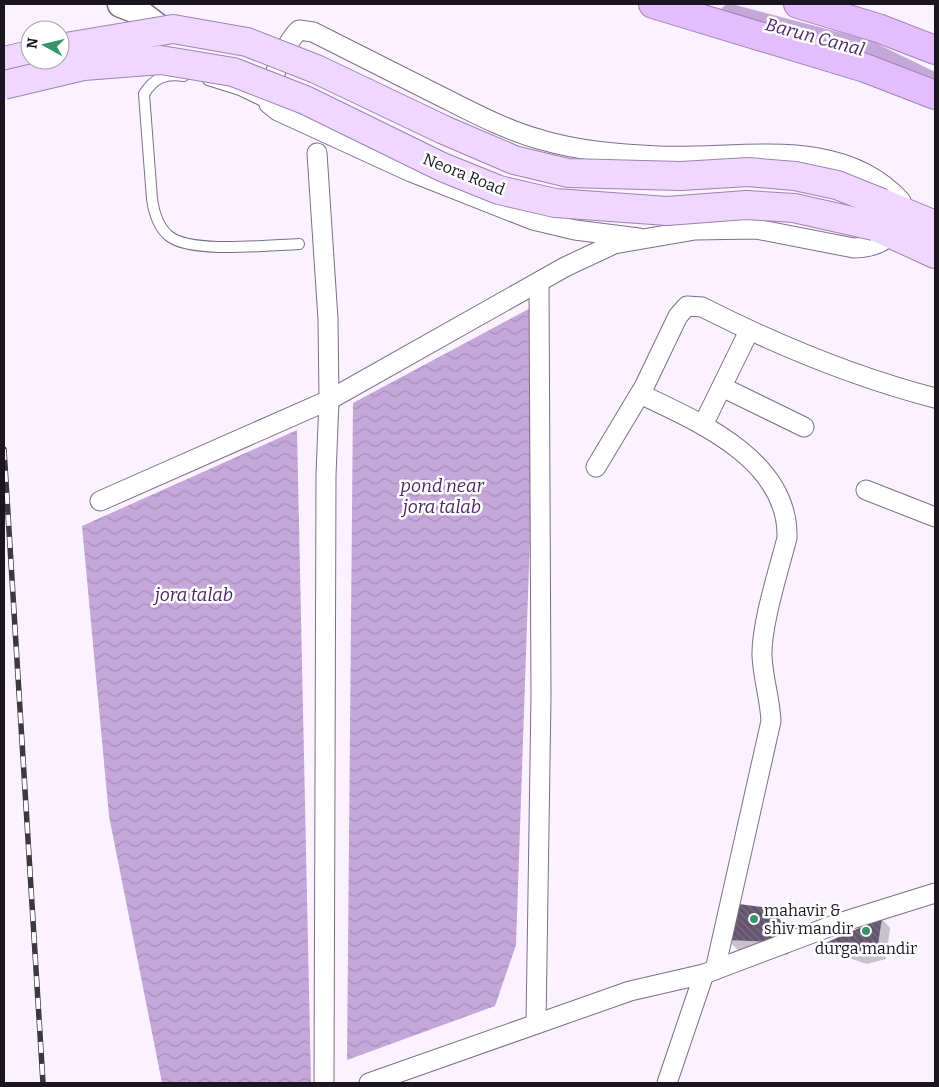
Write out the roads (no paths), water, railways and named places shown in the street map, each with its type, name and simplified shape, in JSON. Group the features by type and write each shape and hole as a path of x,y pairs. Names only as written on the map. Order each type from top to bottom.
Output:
{"highway":[{"path":"653,4 865,68 935,95"},
{"path":"798,4 878,28 935,50"}],"main road":[{"name":"Neora Road","path":"70,46 173,29 247,42 316,69 444,130 514,160 568,173 681,176 748,172 795,176 837,185 887,218 935,254"},
{"path":"196,74 197,34"},
{"path":"4,61 20,57"},
{"name":"Neora Road","path":"4,85 84,66 161,60 196,74 232,72 305,100 442,168 499,190 555,203 667,211 746,205 887,218"},
{"path":"887,218 935,225"}],"street":[{"path":"121,4 134,9 163,31"},
{"path":"100,501 329,400 589,254 614,244 639,238 695,230 756,229 854,248 870,247 881,244 887,218 902,201 888,186 867,175 829,160 794,153 659,156 591,150 542,140 490,121 313,32 298,30 290,38 268,94 269,104 278,111 411,172 533,220 575,230 639,238"},
{"path":"317,153 328,319 329,400 326,475 324,1083"},
{"path":"536,1024 541,696 539,283"},
{"path":"596,467 640,394 678,316 687,306 702,307 749,331 801,354 935,398"},
{"path":"703,425 749,331"},
{"path":"722,387 804,427"},
{"path":"640,394 703,425 750,460 777,493 787,523 787,538 762,653 771,721 709,972 667,1083"},
{"path":"866,490 935,517"},
{"path":"369,1083 630,990 709,972 839,923 935,893"}],"lane":[{"path":"269,104 240,90 196,74 161,77 151,83 144,94 155,216 163,230 171,238 189,244 209,247 299,244"}],"water":[{"name":"pond near jora talab","path":"538,304 516,945 495,1006 347,1060 353,403"},
{"name":"jora talab","path":"297,430 311,1083 162,1083 109,816 82,526"}],"waterway":[{"name":"Barun Canal","path":"730,14 867,50 933,82"}],"railway":[{"path":"4,449 43,1083"}],"place":[{"name":"mahavir & shiv mandir","path":"754,919"},
{"name":"durga mandir","path":"866,931"}]}
